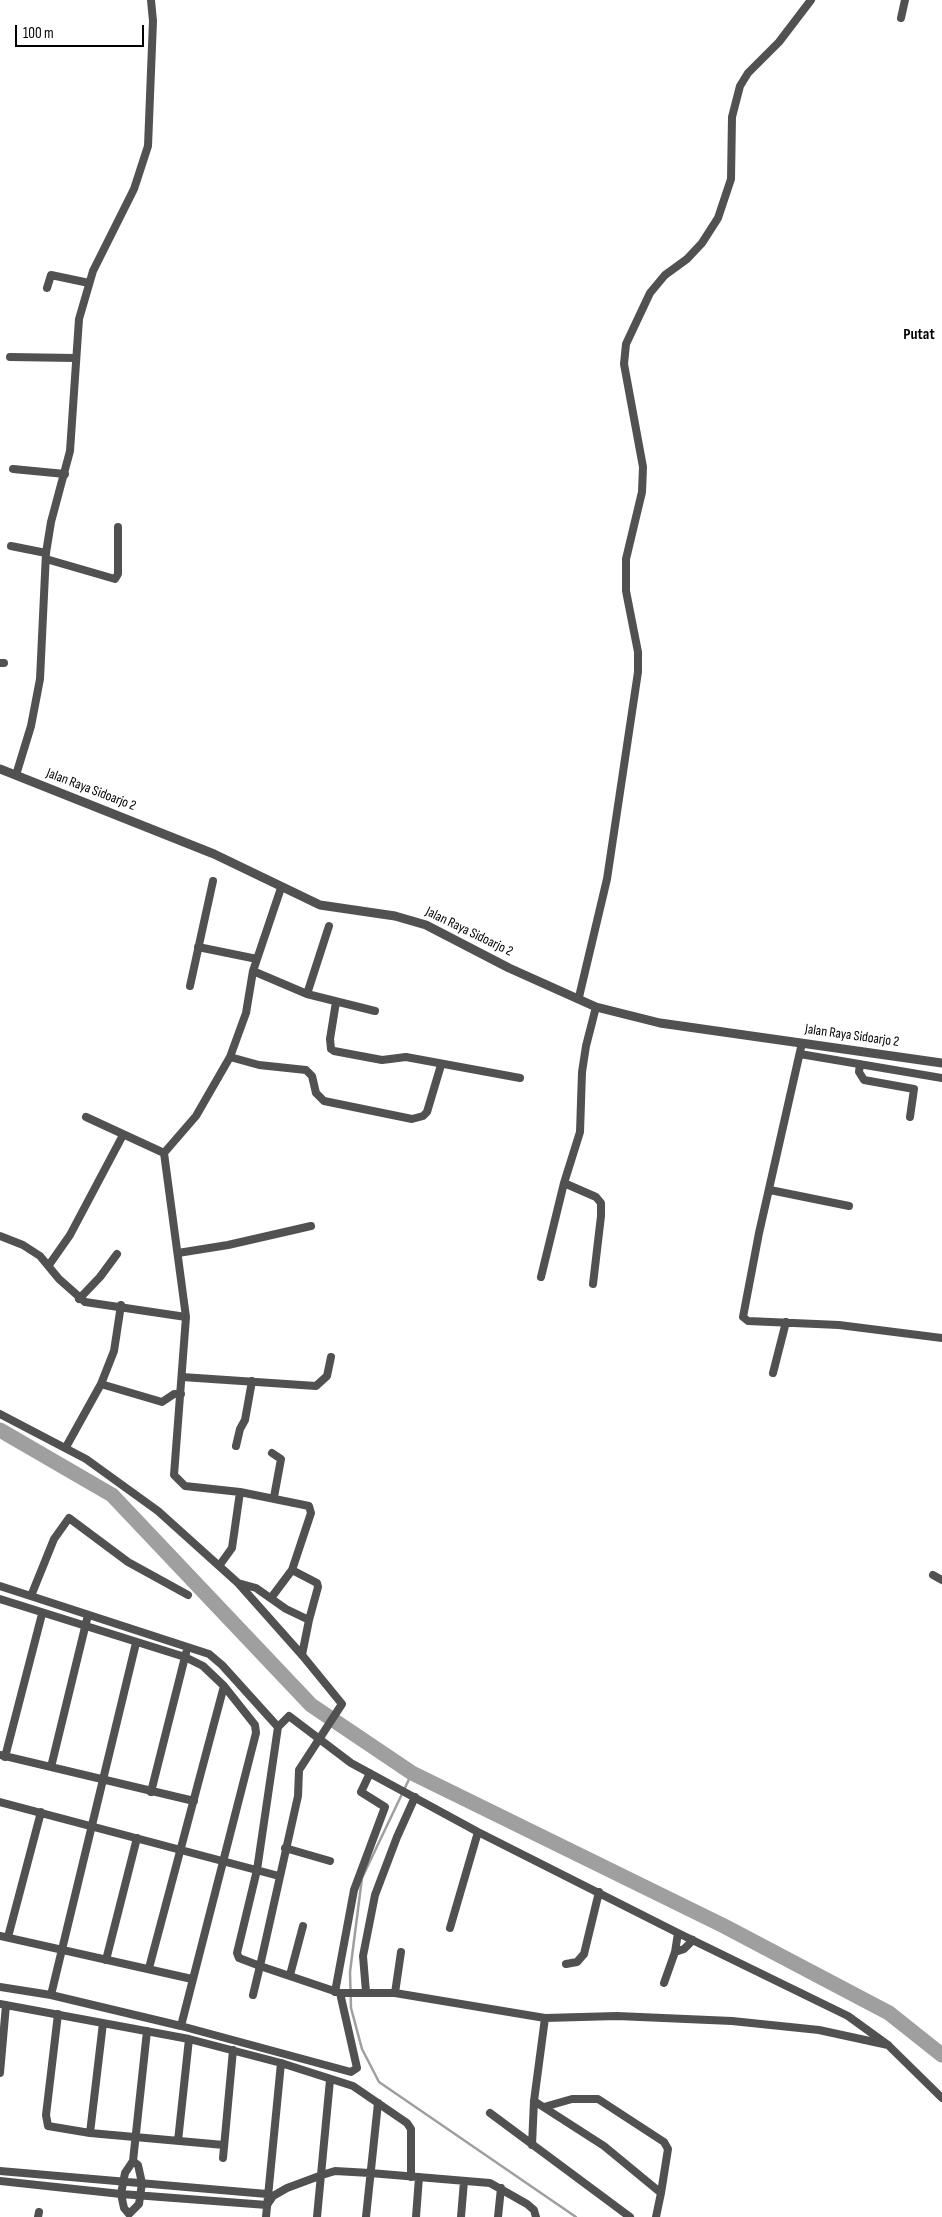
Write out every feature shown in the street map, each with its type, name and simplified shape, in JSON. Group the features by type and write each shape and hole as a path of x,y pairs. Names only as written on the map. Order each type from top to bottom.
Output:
{"street":[{"path":"16,775 31,726 40,679 46,556 51,522 70,451 79,319 89,283 134,188 148,146 153,21 151,0"},
{"path":"579,998 607,879 638,672 638,652 626,591 626,559 642,492 643,467 624,364 626,344 650,293 665,275 687,259 702,243 718,218 731,179 732,116 740,86 748,73 779,42 811,0"},
{"path":"901,18 905,0"},
{"path":"47,288 51,275 89,283"},
{"path":"10,357 75,358"},
{"path":"13,468 65,474"},
{"path":"11,546 115,579 118,574 118,527"},
{"name":"Jalan Raya Sidoarjo 2","path":"0,768 206,851 279,893 342,910 395,916 418,922 509,968 579,998 596,1008 660,1023 801,1049 942,1063"},
{"path":"190,986 213,881"},
{"path":"272,1598 292,1570 311,1510 305,1503 274,1497 185,1486 174,1475 173,1466 181,1394 186,1317 176,1231 164,1153 196,1116 230,1056 246,1014 253,971 279,893"},
{"path":"307,994 330,926"},
{"path":"198,947 257,959"},
{"path":"253,971 307,994 375,1011"},
{"path":"336,1002 330,1039 331,1049 334,1051 382,1060 406,1057 441,1065 520,1078"},
{"path":"541,1277 564,1183 580,1132 582,1072 586,1046 596,1008"},
{"path":"942,1078 860,1064 801,1049 743,1317 748,1321 886,1330 942,1338"},
{"path":"230,1056 259,1065 306,1070 312,1076 316,1093 324,1101 412,1119 423,1116 427,1112 441,1065"},
{"path":"860,1064 859,1072 864,1080 914,1090 910,1117"},
{"path":"86,1117 164,1153"},
{"path":"49,1265 70,1235 123,1135"},
{"path":"564,1183 596,1197 600,1203 601,1216 593,1284"},
{"path":"770,1190 848,1206"},
{"path":"178,1253 228,1245 311,1226"},
{"path":"0,1236 23,1245 40,1256 59,1279 82,1300 186,1317"},
{"path":"82,1300 117,1254"},
{"path":"66,1447 101,1384 114,1351 121,1306"},
{"path":"773,1373 786,1322"},
{"path":"182,1377 316,1386 327,1376 331,1357"},
{"path":"236,1446 240,1429 245,1420 252,1381"},
{"path":"101,1384 162,1402 174,1394 181,1394"},
{"path":"0,1414 66,1447 109,1474 158,1511 238,1583 341,1702 342,1708 301,1766 298,1775 298,1796 252,1995"},
{"path":"272,1453 281,1459 274,1497"},
{"path":"219,1566 232,1548 240,1492"},
{"path":"31,1596 54,1539 68,1518 128,1562 188,1595"},
{"path":"292,1570 318,1585 302,1655"},
{"path":"933,1575 942,1580"},
{"path":"238,1583 252,1586 286,1609 309,1620"},
{"path":"0,1586 214,1657 278,1728"},
{"path":"0,1599 86,1628 185,1657 206,1667 255,1725 256,1734 222,1860 181,2026"},
{"path":"42,1614 3,1756 194,1801"},
{"path":"51,1767 88,1615"},
{"path":"51,1995 136,1643"},
{"path":"151,1792 188,1648"},
{"path":"149,1968 224,1686"},
{"path":"255,1725 265,1714"},
{"path":"888,2045 819,2030 732,2021 617,2016 545,2018 395,1993 340,1993 239,1958 237,1955 257,1870 278,1728 289,1716 351,1763 478,1832 599,1892 678,1934 848,2016 888,2045 942,2098"},
{"path":"0,1987 51,1995 181,2026 351,2072 357,2068 340,1993 354,1890 385,1807 361,1792 370,1773"},
{"path":"365,1992 363,1956 375,1896 413,1796"},
{"path":"0,1802 279,1876"},
{"path":"41,1812 4,1936 192,1979"},
{"path":"450,1928 478,1832"},
{"path":"106,1960 137,1838"},
{"path":"286,1848 330,1861"},
{"path":"566,1964 577,1962 584,1954 599,1892"},
{"path":"290,1975 303,1926"},
{"path":"664,1983 675,1952 678,1934"},
{"path":"675,1952 684,1949 693,1940"},
{"path":"395,1993 400,1952"},
{"path":"0,2073 3,2004 189,2039 281,2063 352,2086 407,2123 411,2129 416,2217"},
{"path":"58,2014 46,2122 52,2128 224,2145"},
{"path":"532,2145 534,2100 545,2018"},
{"path":"90,2133 103,2023"},
{"path":"133,2161 138,2165 142,2183 139,2204 129,2215 124,2208 121,2194 128,2165 133,2161 146,2031"},
{"path":"178,2141 189,2039"},
{"path":"223,2158 233,2050"},
{"path":"266,2217 270,2195 281,2063"},
{"path":"318,2217 330,2080"},
{"path":"544,2107 572,2099 598,2099 664,2142 668,2149 656,2217"},
{"path":"534,2100 604,2146 661,2192"},
{"path":"366,2217 378,2103"},
{"path":"490,2113 630,2217"},
{"path":"0,2170 270,2195 335,2171 481,2182 501,2188 527,2204 534,2210 536,2217"},
{"path":"0,2181 141,2196 267,2205"},
{"path":"461,2217 464,2181"},
{"path":"498,2217 501,2188"}],"waterway":[{"path":"0,1430 112,1495 311,1705 412,1773 724,1926 889,2013 942,2055"},
{"path":"412,1773 362,1878 350,1972 351,2008 362,2049 379,2082 576,2217"}],"district":[{"name":"Putat","path":"919,335"}]}
